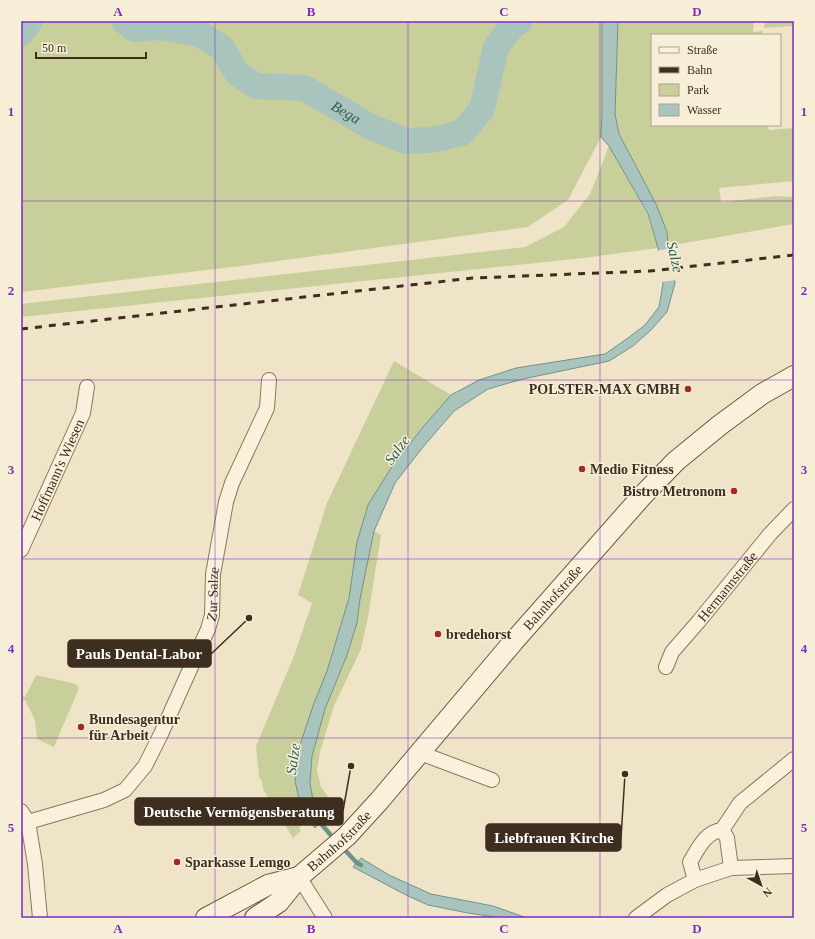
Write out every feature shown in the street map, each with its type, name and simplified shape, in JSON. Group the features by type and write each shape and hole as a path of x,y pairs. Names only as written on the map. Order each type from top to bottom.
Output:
{"main road":[{"name":"Bahnhofstraße","path":"299,877 347,836 379,802 518,636 643,494 676,461 720,425 762,394 794,376"},
{"path":"206,918 268,885 299,877"},
{"path":"255,918 279,902 299,877"}],"street":[{"name":"Zur Salze","path":"24,816 104,800 125,790 145,766 208,629 212,615 213,574 226,502 232,483 267,408 269,380"},
{"name":"Hoffmann's Wiesen","path":"21,550 83,413 87,387"},
{"name":"Hermannstraße","path":"666,667 672,652 770,534 794,509"},
{"path":"420,753 492,780"},
{"path":"695,880 690,862 704,839 714,831 722,830 740,803 794,759"},
{"path":"24,816 35,864 40,918"},
{"path":"722,830 727,838 731,868"},
{"path":"636,918 639,914 667,895 695,880 731,868 794,866"},
{"path":"299,877 325,918"}],"green space":[{"path":"21,21 602,21 601,137 568,200 528,227 249,265 21,292"},
{"path":"618,21 754,21 753,32 763,31 762,34 651,34 651,126 768,126 769,130 794,128 794,181 719,188 721,202 775,196 794,197 794,224 668,246 667,232 656,204 619,134 615,114"},
{"path":"765,21 794,21 794,26 764,28"},
{"path":"609,146 647,214 658,248 584,258 21,317 21,304 525,247 564,227 590,194"},
{"path":"394,361 451,395 423,427 391,468 357,542 349,598 327,671 313,706 300,803 311,823 307,822 299,828 301,831 293,838 263,789 262,782 259,777 256,746 294,656 312,603 298,595 327,503"},
{"path":"374,531 381,535 368,617 361,649 334,706 320,752 317,771 321,787 336,808 324,819 313,798 310,777 312,755 317,733 351,644 357,623 363,582"},
{"path":"36,675 76,684 79,688 54,747 37,739 35,720 25,700 21,701 21,696 25,697"}],"water":[{"path":"602,21 618,21 615,114 619,134 656,204 667,232 675,283 667,312 651,330 633,346 609,361 523,379 488,389 454,411 395,483 374,531 360,599 357,623 347,655 325,709 312,756 310,783 313,800 324,819 315,828 300,803 295,781 298,751 313,706 327,671 349,598 357,542 368,505 391,468 423,427 451,395 479,380 516,368 605,354 645,325 659,307 663,284 658,248 648,214 609,146 601,137"},
{"path":"361,858 389,875 431,894 493,906 527,918 502,918 428,905 353,867"}],"pier":[{"path":"671,248 677,280 661,282 656,251"}],"waterway":[{"name":"Bega","path":"21,33 30,21"},
{"name":"Bega","path":"124,21 135,29 161,27 200,34 222,48 237,73 256,86 304,88 371,127 406,141 430,140 462,133 482,109 496,47 512,26 520,21"},
{"name":"Salze","path":"317,819 335,840"},
{"name":"Salze","path":"342,847 357,863 361,865"}],"railway":[{"path":"21,329 473,278 650,271 794,255"}],"place":[{"name":"POLSTER-MAX GMBH","path":"688,389"},
{"name":"Medio Fitness","path":"582,469"},
{"name":"Bistro Metronom","path":"734,491"},
{"name":"Pauls Dental-Labor","path":"249,618"},
{"name":"bredehorst","path":"438,634"},
{"name":"Bundesagentur für Arbeit","path":"81,727"},
{"name":"Deutsche Vermögensberatung","path":"351,766"},
{"name":"Liebfrauen Kirche","path":"625,774"},
{"name":"Sparkasse Lemgo","path":"177,862"}]}
